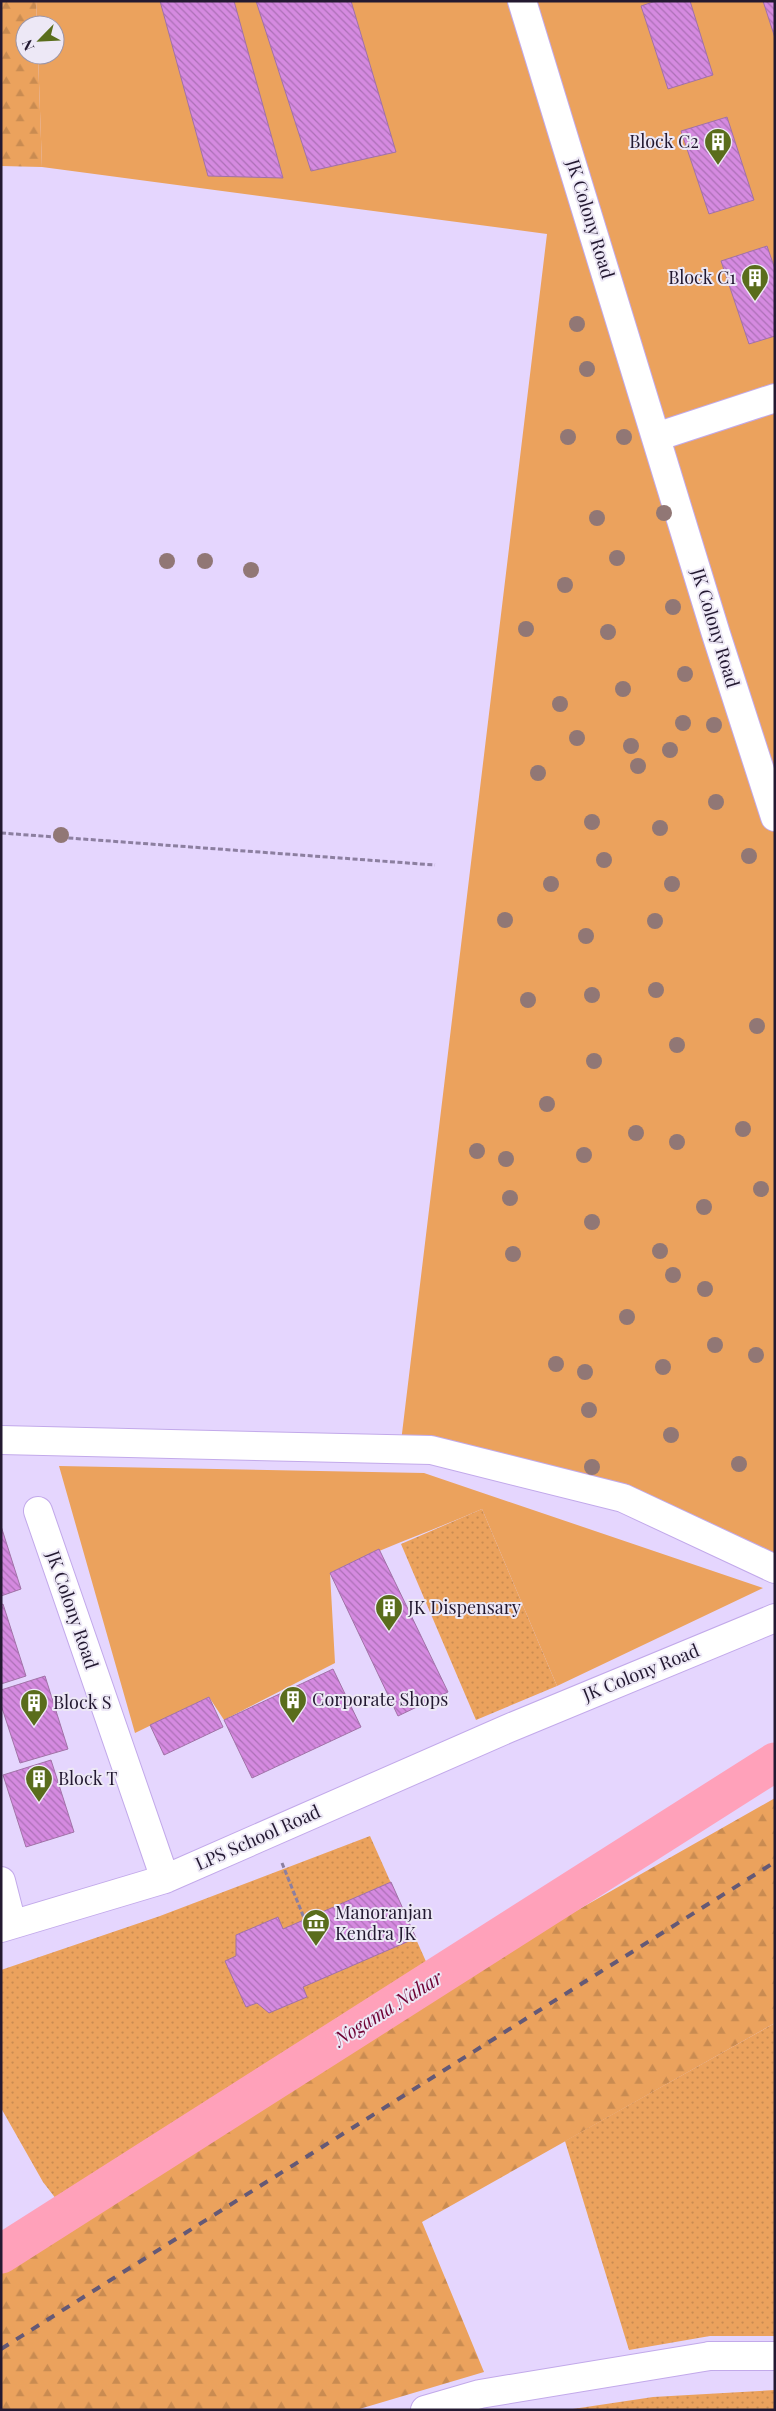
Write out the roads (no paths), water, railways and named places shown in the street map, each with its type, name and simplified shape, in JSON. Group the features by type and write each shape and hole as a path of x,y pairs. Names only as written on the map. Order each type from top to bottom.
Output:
{"street":[{"name":"JK Colony Road","path":"522,1 775,817"},
{"path":"656,437 775,398"},
{"path":"1,1440 431,1450 623,1498 775,1569"},
{"name":"JK Colony Road","path":"38,1511 165,1879"},
{"name":"JK Colony Road","path":"507,1729 775,1618"},
{"name":"LPS School Road","path":"7,1926 165,1879 507,1729"},
{"path":"1,1880 7,1926"},
{"path":"425,2410 480,2394 710,2356 775,2356"}],"waterway":[{"name":"Nogama Nahar","path":"1,2254 775,1762"}],"railway":[{"path":"1,2349 775,1862"}],"place":[{"name":"Block C2","path":"718,166"},
{"name":"Block C1","path":"755,302"},
{"name":"JK Dispensary","path":"389,1632"},
{"name":"Corporate Shops","path":"293,1724"},
{"name":"Block S","path":"34,1727"},
{"name":"Block T","path":"39,1803"},
{"name":"Manoranjan Kendra JK","path":"316,1947"}]}
